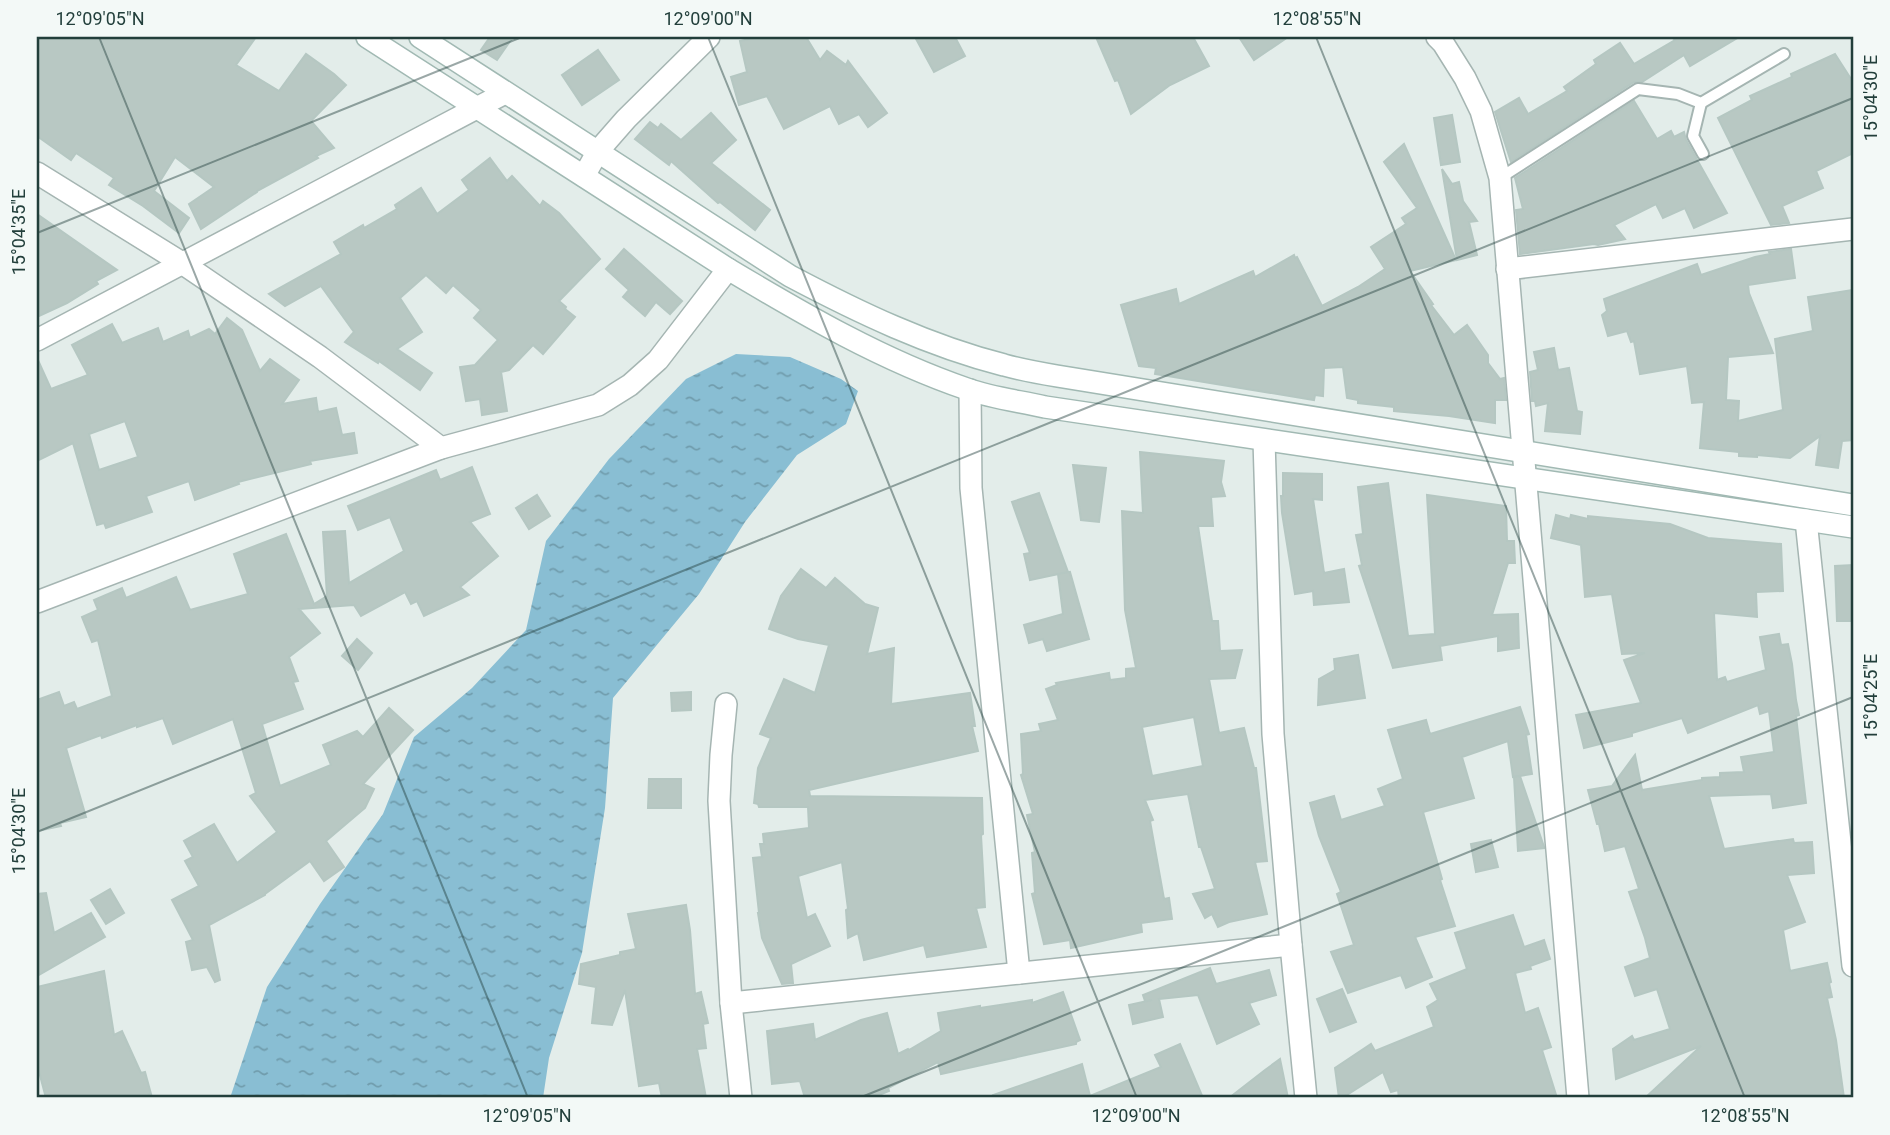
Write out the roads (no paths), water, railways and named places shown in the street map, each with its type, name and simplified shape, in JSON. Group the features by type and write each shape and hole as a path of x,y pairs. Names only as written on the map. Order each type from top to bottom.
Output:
{"street":[{"path":"368,37 776,298 825,326 924,373 970,390 1045,407 1853,527"},
{"path":"420,37 790,276 842,304 941,346 1003,365 1057,376 1853,505"},
{"path":"584,176 598,151 626,119 709,37"},
{"path":"1437,37 1465,78 1482,111 1500,178 1578,1098"},
{"path":"37,340 505,93"},
{"path":"37,173 182,263 320,357 441,447"},
{"path":"1507,270 1853,229"},
{"path":"37,602 441,447 598,405 630,386 658,360 729,269"},
{"path":"970,390 971,488 1019,973"},
{"path":"1264,439 1273,734 1306,1098"},
{"path":"1806,520 1853,967"},
{"path":"726,704 719,801 731,1003 741,1098"},
{"path":"731,1003 1291,945"}],"lane":[{"path":"1703,154 1693,136 1700,103 1784,54"},
{"path":"1500,178 1637,89 1678,94 1700,103"}],"water":[{"path":"736,354 790,357 841,379 858,391 846,424 797,455 745,522 699,594 613,698 605,808 582,953 549,1058 543,1098 230,1098 267,987 320,904 383,814 414,737 472,688 526,630 546,541 609,459 686,379"}]}
